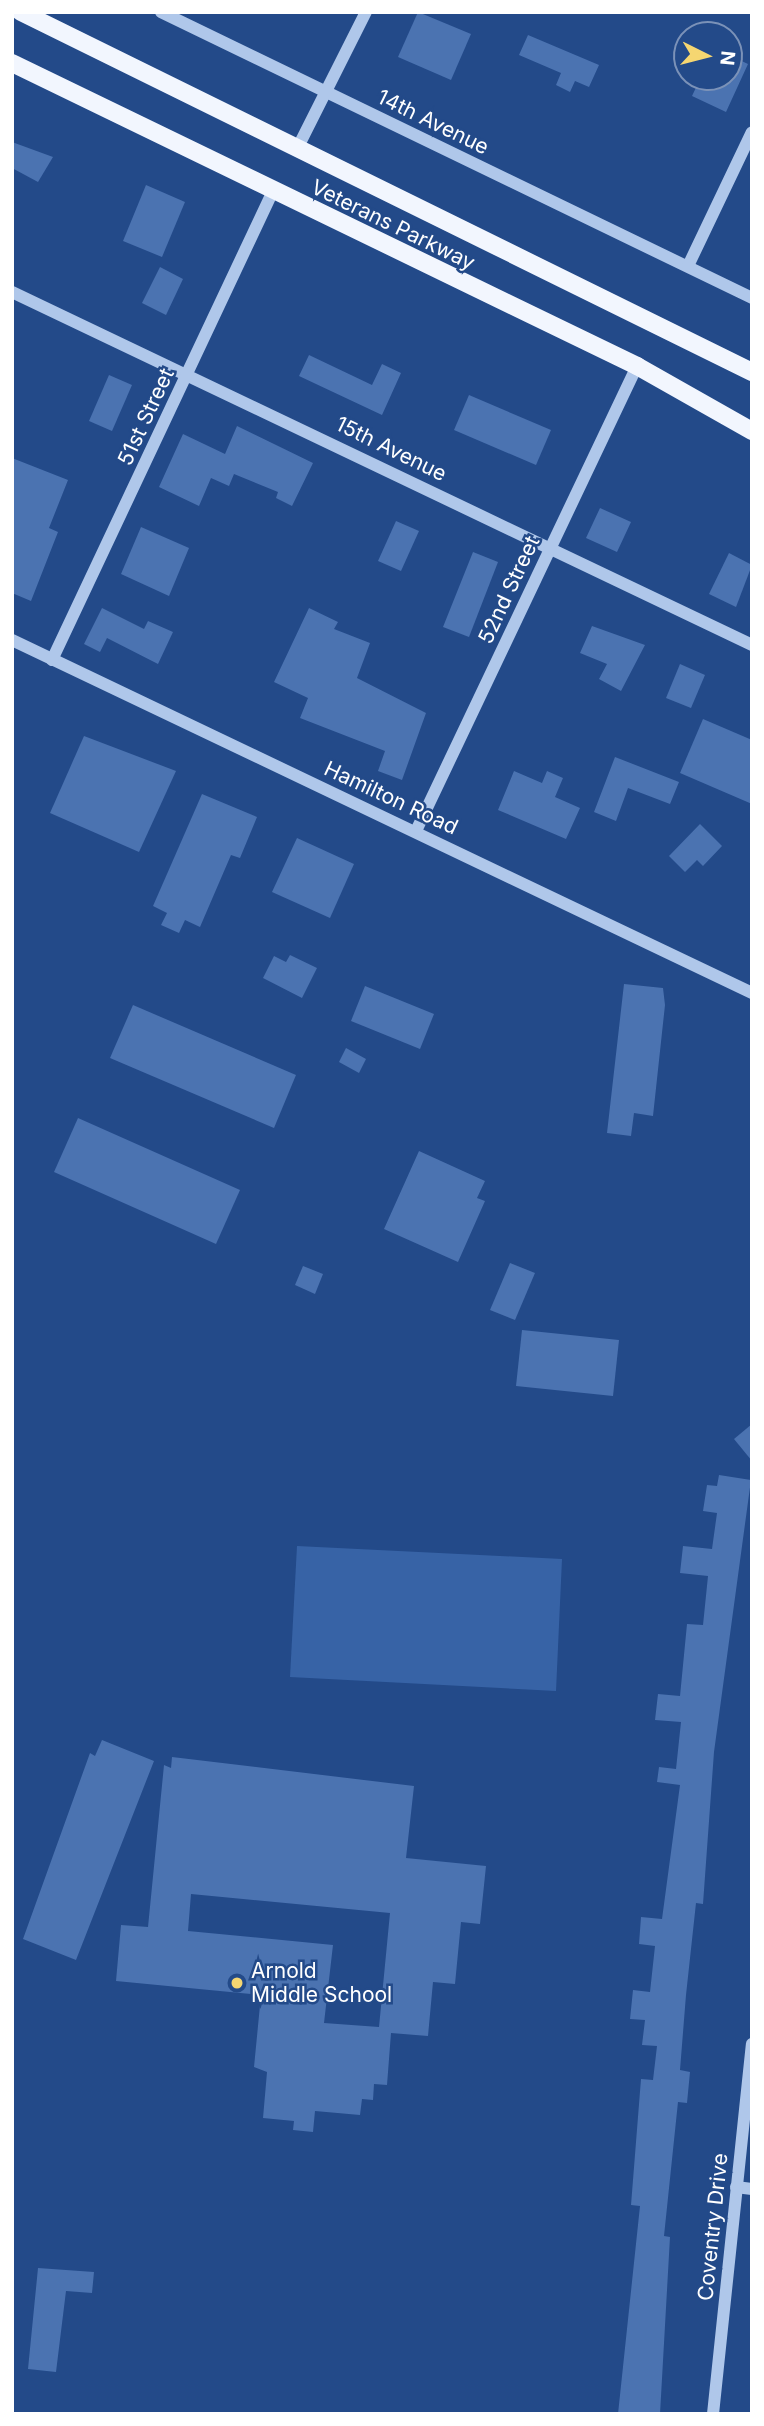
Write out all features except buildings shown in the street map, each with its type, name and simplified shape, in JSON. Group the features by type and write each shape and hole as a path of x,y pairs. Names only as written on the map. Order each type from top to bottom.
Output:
{"main road":[{"name":"Veterans Parkway","path":"20,12 299,145 752,372"},
{"name":"Veterans Parkway","path":"12,63 637,366 752,431"}],"street":[{"name":"14th Avenue","path":"161,12 688,266"},
{"path":"299,145 323,91 366,12"},
{"path":"752,132 688,266 752,298"},
{"name":"51st Street","path":"52,660 273,191"},
{"name":"15th Avenue","path":"12,292 752,645"},
{"name":"52nd Street","path":"416,831 637,366"},
{"name":"Hamilton Road","path":"12,640 752,993"},
{"name":"Coventry Drive","path":"713,2414 752,2044"},
{"path":"736,2187 752,2189"}],"shaded area":[{"path":"297,1546 562,1559 556,1691 290,1677"}],"place":[{"name":"Arnold Middle School","path":"237,1983"}]}
